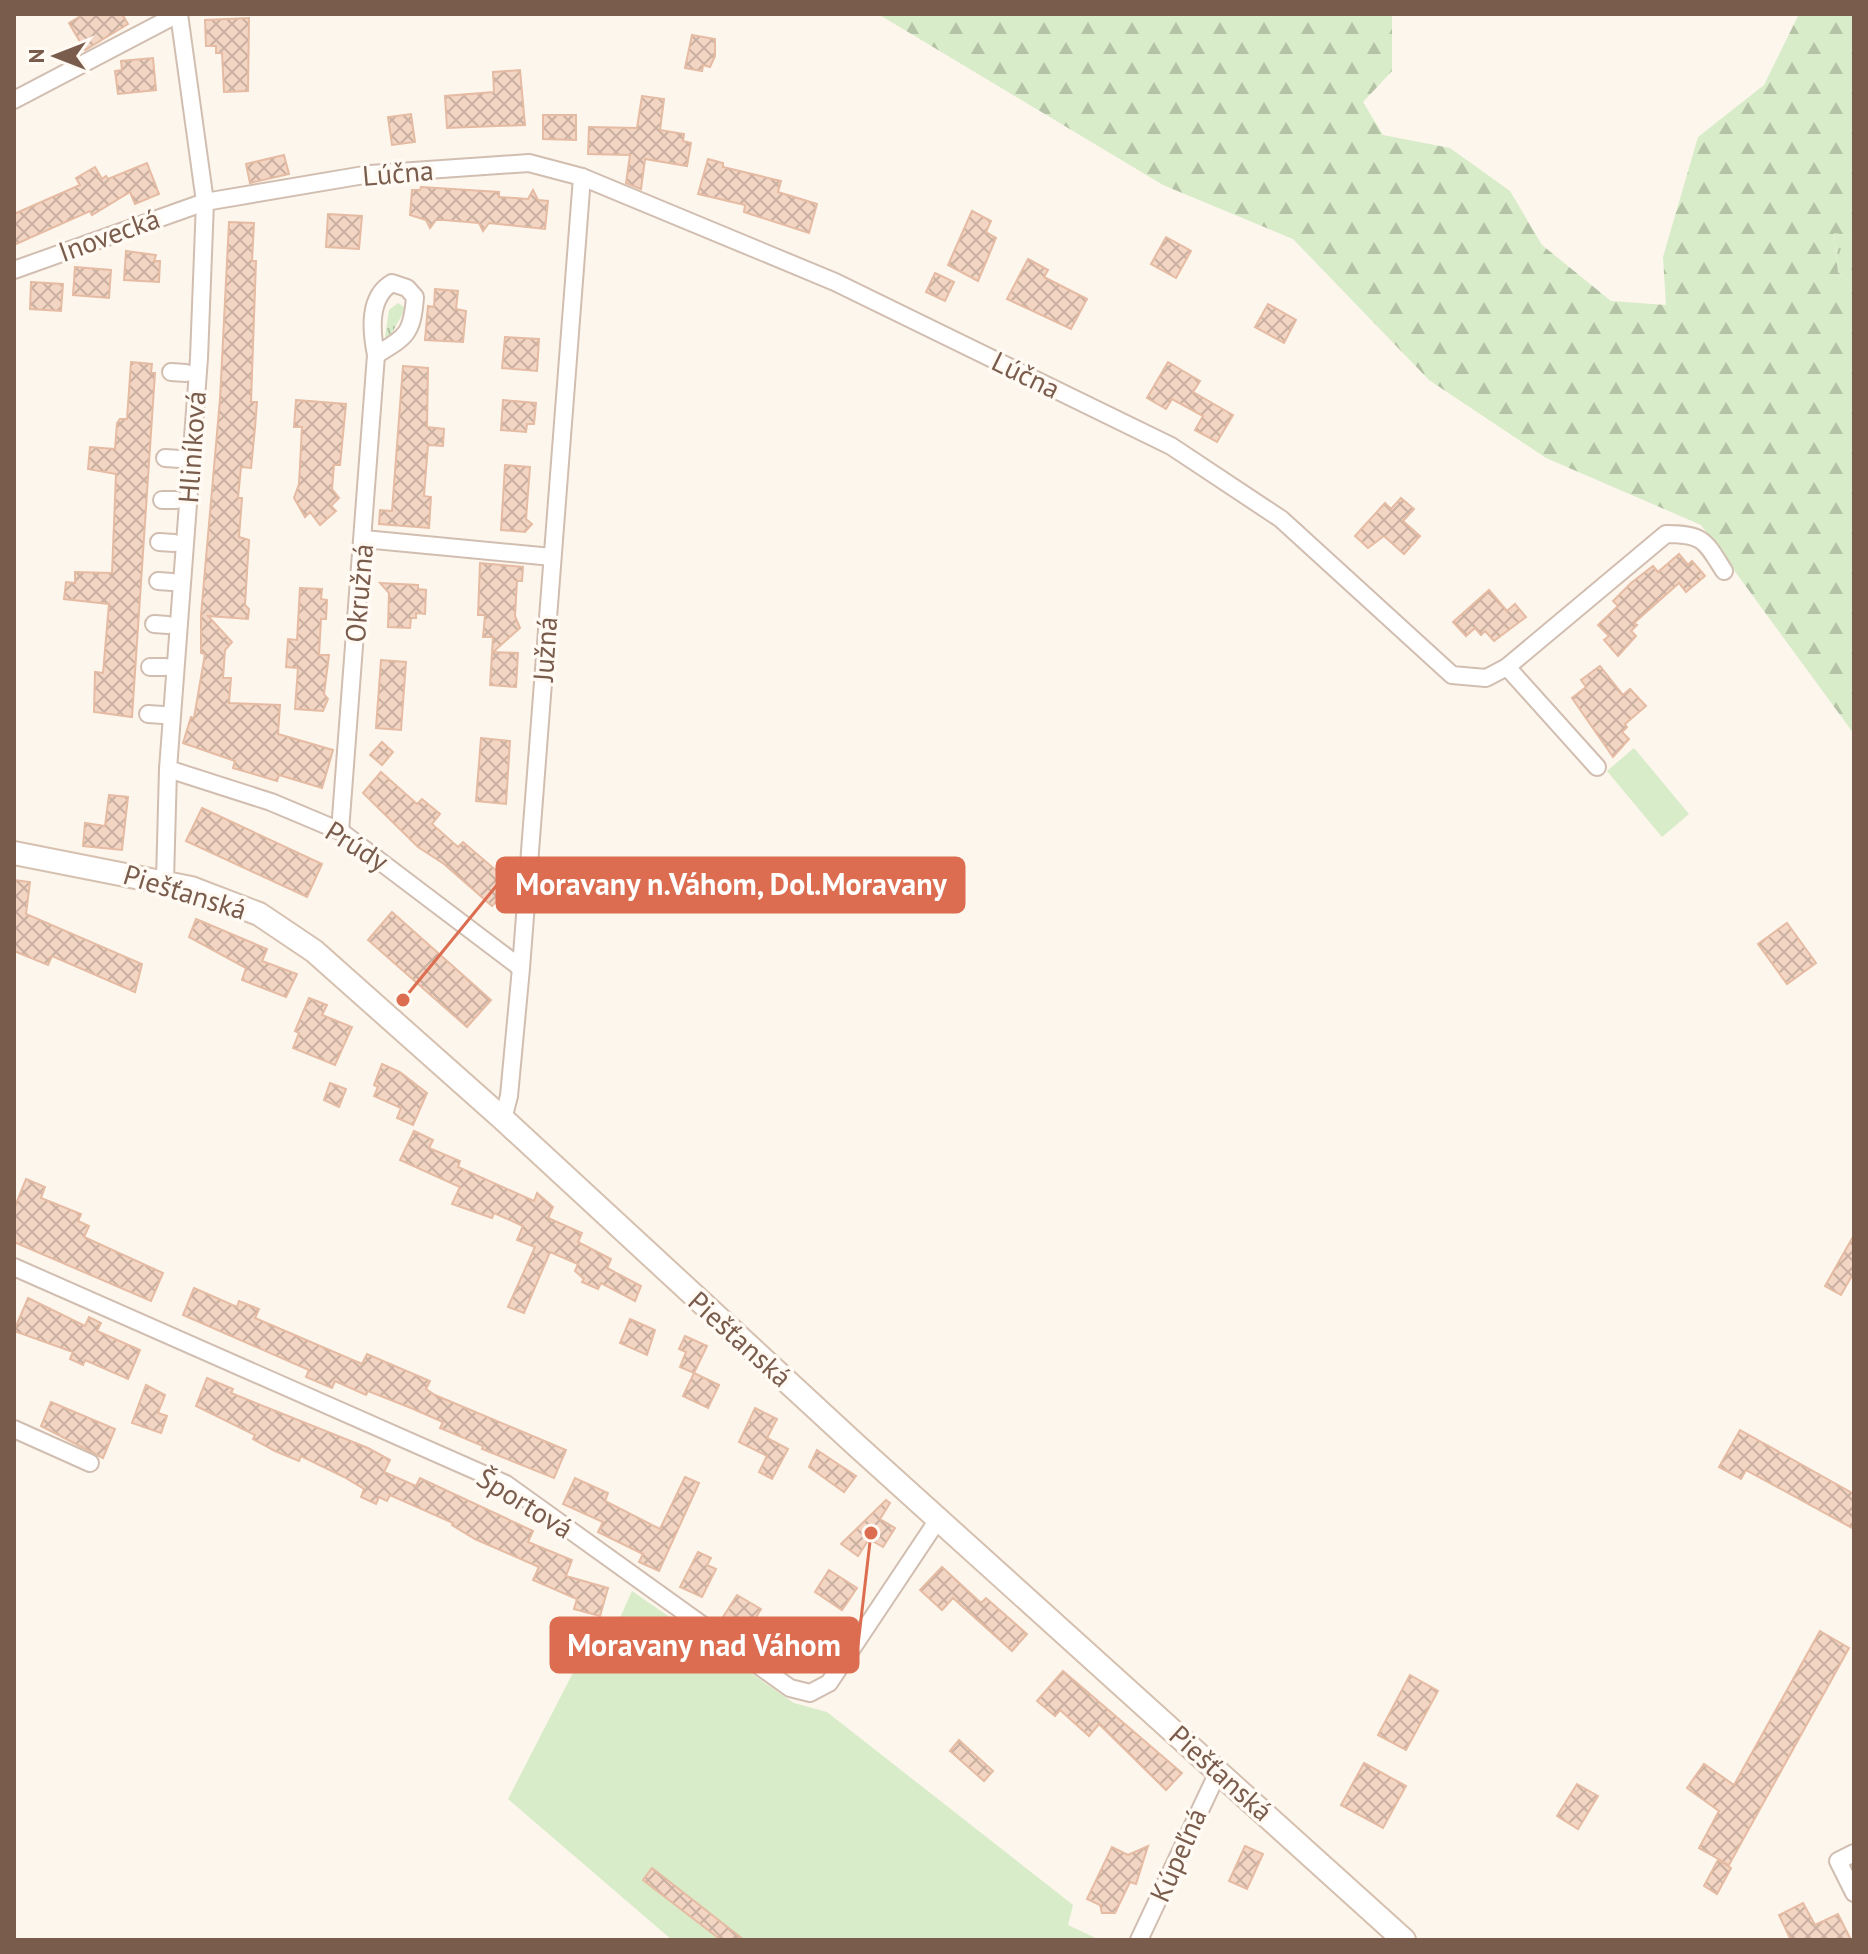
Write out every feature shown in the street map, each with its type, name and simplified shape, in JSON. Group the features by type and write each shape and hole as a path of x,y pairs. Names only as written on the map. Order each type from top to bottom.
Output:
{"main road":[{"name":"Piešťanská","path":"14,853 165,880 249,909 290,934 337,971 503,1119 1404,1940"}],"street":[{"path":"14,100 178,14"},
{"name":"Hliníková","path":"165,880 168,769 199,358 205,202 178,14"},
{"name":"Lúčna","path":"205,202 370,174 529,163 582,177 835,282 1171,446 1281,519 1452,675 1486,678 1507,667 1666,534 1703,538 1724,571"},
{"name":"Južná","path":"503,1119 509,1096 521,968 582,177"},
{"name":"Inovecká","path":"14,270 205,202"},
{"name":"Okružná","path":"340,831 376,355"},
{"path":"364,539 552,557"},
{"path":"1507,667 1597,767"},
{"name":"Prúdy","path":"168,769 271,802 340,831 521,968"},
{"name":"Športová","path":"14,1267 506,1484 790,1688 810,1693 829,1683 939,1518"},
{"path":"14,1429 90,1463"},
{"name":"Kúpeľná","path":"1139,1940 1219,1770"},
{"path":"1854,1853 1838,1861 1854,1893"}],"green space":[{"path":"878,14 1392,14 1392,71 1363,102 1383,135 1450,148 1510,191 1542,245 1611,301 1666,305 1663,257 1698,137 1764,85 1799,14 1854,14 1854,236 1834,233 1838,272 1854,286 1854,734 1701,525 1546,458 1429,380 1293,239 1163,185"},
{"path":"1834,232 1854,236 1854,286 1838,272"},
{"path":"398,303 406,308 389,338 385,337 389,310"},
{"path":"1634,748 1689,814 1662,837 1607,771"},
{"path":"632,1591 794,1703 827,1712 1073,1905 1068,1925 1100,1940 672,1940 508,1799 578,1663 597,1669"}],"building":[{"path":"84,14 122,14 128,24 85,50 69,23"},
{"path":"249,18 248,91 224,92 222,53 216,53 216,46 206,46 205,20"},
{"path":"692,35 715,39 715,56 710,67 703,65 702,71 685,68"},
{"path":"153,58 156,90 118,94 115,71 122,70 121,61"},
{"path":"520,70 525,125 447,128 445,96 494,92 493,72"},
{"path":"642,96 664,99 660,130 684,134 683,141 691,143 687,166 645,159 641,189 626,183 630,155 588,154 589,127 637,128"},
{"path":"411,114 415,142 392,145 388,117"},
{"path":"543,115 576,115 576,140 543,139"},
{"path":"284,155 289,174 250,183 246,164"},
{"path":"708,159 723,163 723,167 781,181 778,192 817,204 809,233 744,212 745,205 698,194"},
{"path":"147,163 159,194 135,204 130,192 92,215 90,211 14,245 14,214 80,185 76,178 95,167 102,179 106,176 108,179"},
{"path":"421,187 499,192 499,197 528,199 533,190 538,200 548,201 545,229 489,223 483,231 479,223 444,220 436,220 430,228 426,220 410,215 412,190 420,190"},
{"path":"972,211 991,221 986,232 996,238 978,281 948,265"},
{"path":"328,214 362,216 359,249 326,247"},
{"path":"229,222 254,223 252,261 256,261 251,402 257,402 251,468 241,467 238,498 242,498 239,537 249,540 245,605 249,609 248,619 208,616 232,642 225,650 223,678 231,678 229,703 280,705 278,734 333,750 322,788 279,775 277,781 233,768 235,761 183,743 191,717 194,718 205,654 201,653 201,615 220,399"},
{"path":"1166,237 1191,251 1176,278 1151,264"},
{"path":"126,251 156,255 154,261 160,261 159,282 124,280"},
{"path":"1028,259 1048,270 1044,277 1087,299 1071,329 1007,299"},
{"path":"75,267 111,270 109,298 73,295"},
{"path":"935,273 954,282 945,301 926,292"},
{"path":"31,282 63,284 61,311 30,309"},
{"path":"435,289 458,291 456,309 466,311 463,342 425,340 428,306 434,307"},
{"path":"1268,304 1296,320 1284,343 1255,327"},
{"path":"505,337 539,339 537,371 502,368"},
{"path":"131,362 152,364 151,373 155,373 132,717 94,712 95,672 103,673 109,604 64,599 66,582 75,583 75,572 112,573 116,474 88,469 90,447 115,449 117,423 120,419 127,419"},
{"path":"1168,362 1200,381 1193,392 1233,415 1217,442 1195,430 1203,416 1172,399 1166,409 1147,398"},
{"path":"403,366 428,368 427,427 444,429 443,446 428,445 424,496 431,497 429,528 379,524 380,510 392,511"},
{"path":"296,400 346,404 340,465 334,465 332,489 339,498 331,506 336,511 320,525 310,512 305,517 294,498 299,484 302,427 294,427"},
{"path":"503,400 536,403 534,424 527,424 526,432 501,430"},
{"path":"505,465 530,467 526,519 532,524 525,532 501,530"},
{"path":"1401,498 1414,509 1403,521 1420,536 1404,554 1384,536 1368,548 1355,536 1385,503 1391,509"},
{"path":"1679,554 1688,565 1692,561 1705,576 1686,592 1679,583 1634,623 1637,625 1631,631 1636,636 1618,656 1604,640 1609,636 1598,625 1618,606 1613,601 1631,583 1653,566 1658,572"},
{"path":"480,563 523,567 522,581 517,581 515,616 520,628 493,652 518,653 516,687 490,685 493,637 483,637 485,615 478,615"},
{"path":"380,583 418,585 418,589 426,590 425,614 416,613 416,618 411,618 410,628 388,627 389,593"},
{"path":"300,588 322,589 321,599 327,600 326,619 321,619 319,655 329,655 324,694 328,699 323,711 295,709 298,668 286,667 288,639 297,640"},
{"path":"1489,590 1507,611 1515,604 1526,617 1494,641 1485,631 1481,635 1475,628 1466,636 1453,622"},
{"path":"381,660 406,662 401,730 376,728"},
{"path":"1600,666 1623,695 1630,689 1646,706 1625,724 1627,727 1622,732 1629,739 1613,757 1572,698 1586,687 1581,680"},
{"path":"481,738 510,741 506,804 476,801"},
{"path":"382,742 393,752 382,765 370,755"},
{"path":"381,772 417,804 422,799 440,814 432,824 458,847 463,842 512,884 492,906 444,864 418,847 363,793"},
{"path":"109,795 128,797 122,850 83,846 85,823 105,826"},
{"path":"202,808 322,864 307,897 186,841"},
{"path":"14,880 30,882 26,914 142,964 135,992 52,956 48,965 14,951"},
{"path":"392,912 491,1000 467,1027 368,940"},
{"path":"196,919 267,949 262,961 297,974 286,997 242,980 246,968 189,937"},
{"path":"1787,923 1816,963 1787,984 1758,944"},
{"path":"309,998 327,1005 322,1015 352,1027 335,1065 293,1048 299,1033 295,1031"},
{"path":"382,1064 400,1072 427,1093 413,1125 397,1118 401,1108 374,1096 378,1087 374,1085"},
{"path":"330,1083 346,1089 339,1107 324,1100"},
{"path":"414,1131 433,1140 429,1148 460,1161 458,1167 534,1201 537,1193 553,1207 548,1218 582,1233 578,1242 611,1259 607,1268 641,1286 635,1301 601,1283 598,1289 582,1282 584,1279 575,1271 578,1264 550,1252 524,1313 508,1307 535,1247 517,1240 523,1226 494,1213 492,1218 452,1204 460,1187 400,1160"},
{"path":"26,1179 45,1187 41,1198 81,1214 78,1221 89,1226 84,1237 163,1273 151,1301 14,1242 14,1209"},
{"path":"1854,1235 1854,1272 1841,1295 1825,1286"},
{"path":"194,1288 237,1307 239,1301 259,1309 255,1318 362,1364 367,1354 430,1381 426,1389 435,1395 566,1450 554,1478 482,1449 483,1446 440,1428 443,1422 411,1408 368,1391 366,1395 335,1381 332,1388 306,1377 309,1370 183,1315"},
{"path":"28,1298 85,1326 89,1317 101,1323 97,1331 140,1350 128,1379 85,1360 83,1365 70,1359 73,1352 14,1331"},
{"path":"630,1319 655,1330 647,1355 620,1343"},
{"path":"685,1336 707,1346 694,1373 680,1367 686,1352 679,1349"},
{"path":"694,1373 719,1385 708,1408 683,1396"},
{"path":"207,1378 233,1389 231,1393 368,1448 390,1460 384,1472 416,1486 420,1478 533,1531 528,1542 572,1560 566,1576 608,1588 600,1616 574,1609 577,1599 533,1580 539,1567 475,1539 453,1523 390,1495 387,1501 379,1497 376,1504 361,1497 364,1489 344,1477 301,1456 299,1461 275,1451 253,1439 255,1435 196,1406"},
{"path":"146,1385 165,1395 158,1413 167,1416 161,1433 132,1423"},
{"path":"51,1402 115,1429 103,1458 41,1426"},
{"path":"755,1408 777,1419 767,1438 788,1449 772,1479 759,1472 767,1456 739,1442"},
{"path":"1740,1430 1854,1494 1854,1529 1746,1470 1741,1479 1719,1467"},
{"path":"817,1450 856,1476 844,1492 809,1467"},
{"path":"685,1477 699,1483 659,1571 639,1562 643,1554 598,1532 603,1522 563,1504 575,1478 608,1493 605,1501 660,1529"},
{"path":"886,1500 890,1503 880,1519 895,1528 883,1547 869,1539 858,1556 841,1544"},
{"path":"698,1552 711,1558 707,1565 716,1569 702,1597 680,1587"},
{"path":"942,1567 981,1603 986,1598 1027,1634 1012,1651 953,1598 942,1610 920,1590"},
{"path":"829,1570 857,1588 842,1610 815,1592"},
{"path":"737,1595 761,1609 747,1632 723,1617"},
{"path":"1820,1631 1849,1648 1729,1865 1699,1848 1719,1811 1687,1788 1704,1764 1734,1785"},
{"path":"1063,1671 1182,1773 1166,1790 1099,1724 1089,1736 1060,1710 1055,1716 1037,1701"},
{"path":"1410,1675 1438,1691 1406,1750 1378,1735"},
{"path":"959,1740 993,1771 984,1781 950,1751"},
{"path":"1364,1763 1406,1786 1383,1828 1341,1805"},
{"path":"1577,1784 1598,1796 1578,1829 1557,1816"},
{"path":"1148,1846 1136,1884 1130,1882 1115,1913 1102,1913 1100,1905 1087,1899 1112,1847 1128,1855"},
{"path":"1245,1846 1263,1854 1247,1889 1229,1881"},
{"path":"1718,1860 1731,1868 1717,1894 1704,1886"},
{"path":"652,1868 744,1940 721,1940 643,1880"},
{"path":"1803,1903 1815,1925 1838,1914 1851,1940 1786,1940 1790,1938 1779,1915"}],"place":[{"name":"Moravany n.Váhom, Dol.Moravany","path":"403,1000"},
{"name":"Moravany nad Váhom","path":"871,1533"}]}
